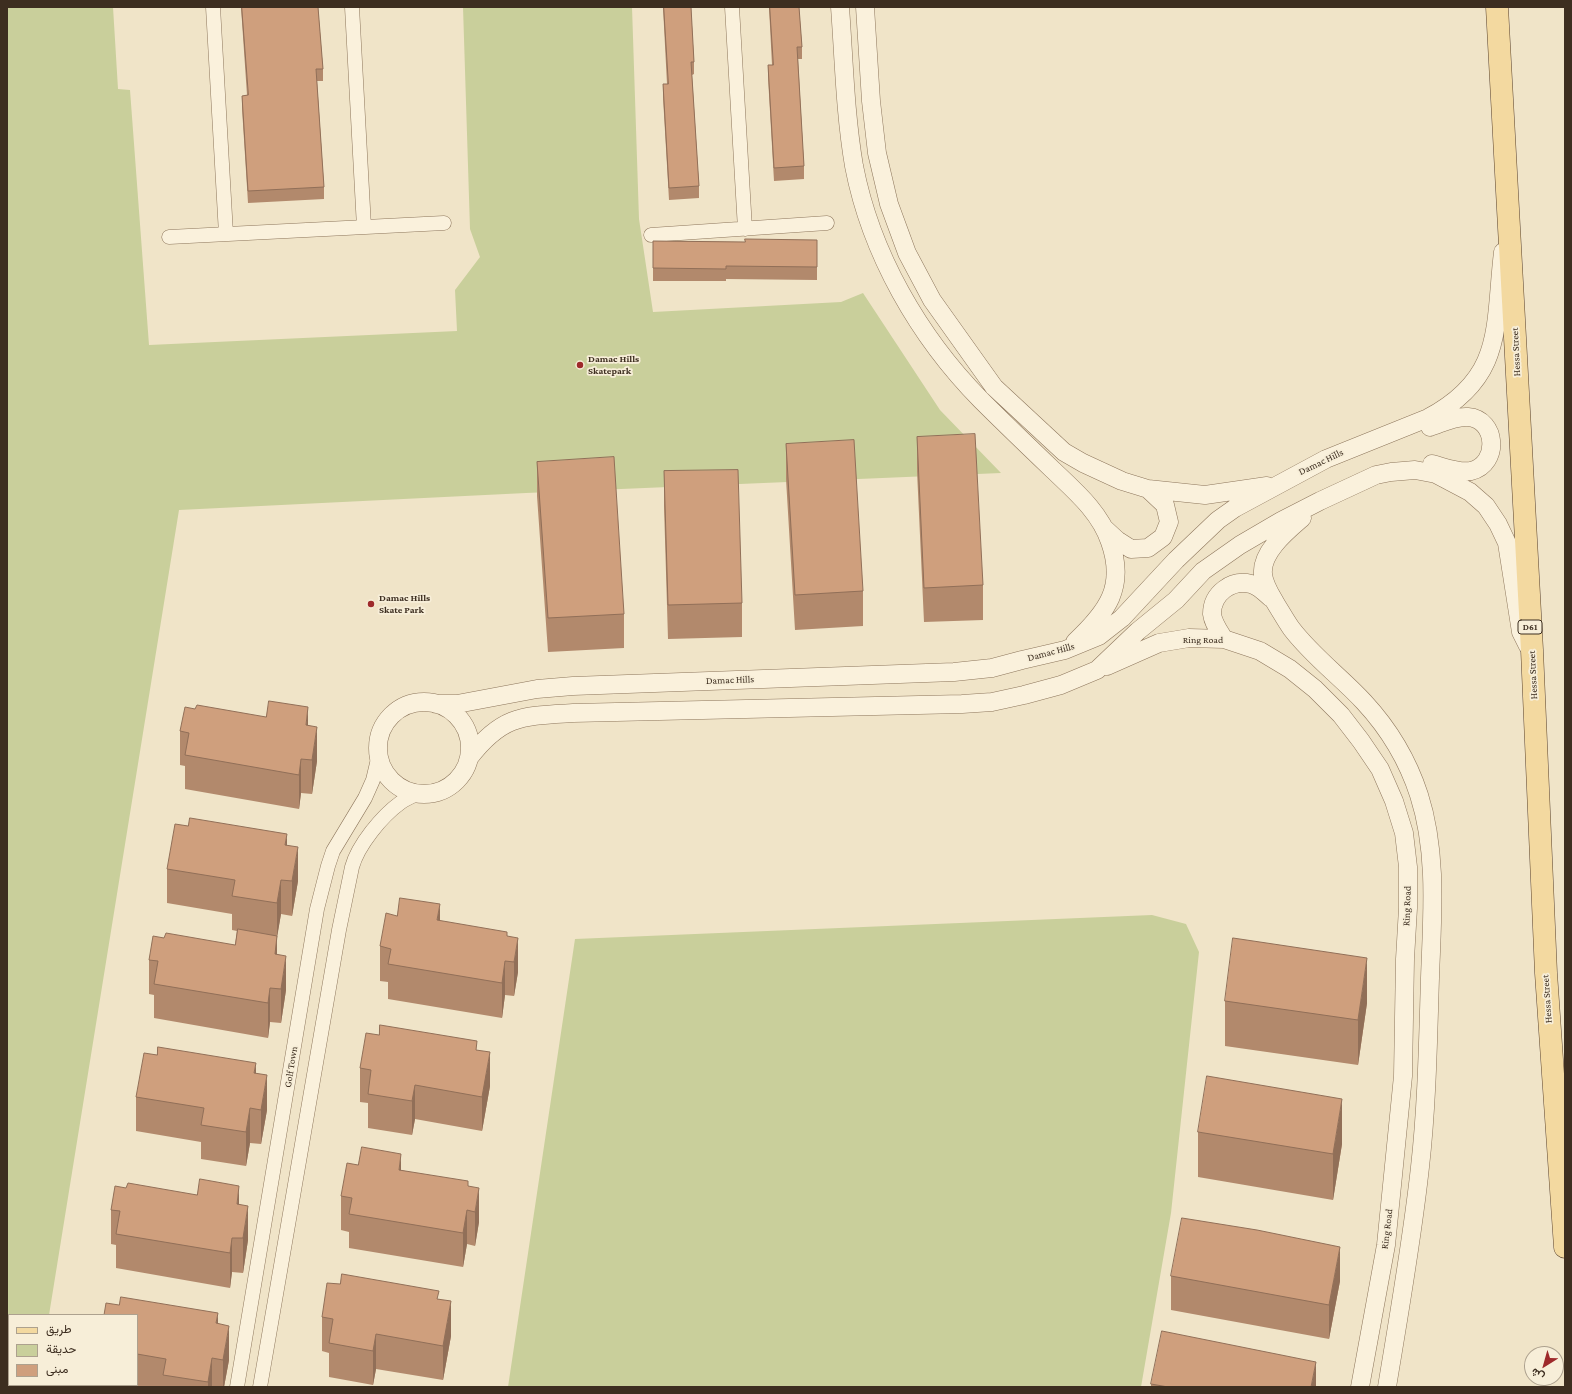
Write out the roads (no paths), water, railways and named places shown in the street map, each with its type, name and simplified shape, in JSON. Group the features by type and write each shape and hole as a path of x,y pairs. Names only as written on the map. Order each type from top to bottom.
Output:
{"main road":[{"name":"Hessa Street","path":"1497,7 1532,650 1546,973 1565,1247"}],"street":[{"path":"213,7 226,234"},
{"path":"352,7 364,227"},
{"path":"732,7 745,229"},
{"path":"840,7 847,113 855,166 868,218 888,268 914,315 945,360 981,400 1091,508 1104,528 1110,542 1117,571 1112,591 1104,612 1093,625 1065,650"},
{"path":"865,7 876,153 889,204 907,254 932,300 994,387 1064,452 1083,463 1122,481 1148,488 1205,495 1278,484"},
{"name":"Damac Hills","path":"436,704 457,704 537,689 573,686 954,672 992,668 1065,650 1099,636 1122,618 1176,560 1218,520 1235,508 1326,458 1428,418 1444,410 1471,386 1482,371 1495,337 1508,207"},
{"path":"169,237 444,223"},
{"path":"651,235 827,223"},
{"path":"1382,436 1410,432 1459,417 1470,417 1480,421 1487,428 1492,438 1492,448 1488,458 1481,466 1472,470 1461,471 1427,462 1414,462 1391,472"},
{"path":"469,758 482,742 498,728 517,719 537,715 962,704 992,702 1061,685 1096,670 1138,631 1176,600 1203,571 1256,536 1320,501 1376,475 1391,472 1416,470 1436,474 1470,492 1486,506 1498,524 1507,543 1521,632 1525,642 1532,650"},
{"path":"1104,528 1117,540 1131,549 1148,548 1163,537 1169,522 1166,505 1148,488"},
{"path":"1320,501 1276,541 1266,558 1263,572 1267,588 1291,628 1312,651 1365,703 1387,730 1406,762 1419,795 1428,830 1431,865 1432,911 1426,1086 1418,1182 1409,1252 1387,1387"},
{"path":"1224,639 1214,623 1212,614 1216,600 1225,589 1238,583 1252,584 1263,591 1275,602"},
{"name":"Ring Road","path":"1096,670 1159,643 1189,638 1224,639 1260,651 1290,669 1315,689 1342,715 1362,741 1380,770 1394,801 1404,833 1408,867 1403,1076 1386,1245 1360,1387"},
{"path":"424,702 436,704 452,711 463,724 470,741 469,758 465,769 458,779 450,786 439,792 416,794 403,790 392,782 384,771 378,759 378,740 382,727 390,716 401,707 412,703 424,702"},
{"name":"Golf Town","path":"237,1387 317,909 333,851 365,798 373,780 378,759"},
{"path":"260,1387 336,946 352,866 362,845 375,829 400,803 416,794"}],"place":[{"name":"Damac Hills Skatepark","path":"580,365"},
{"name":"Damac Hills Skate Park","path":"371,604"}]}
